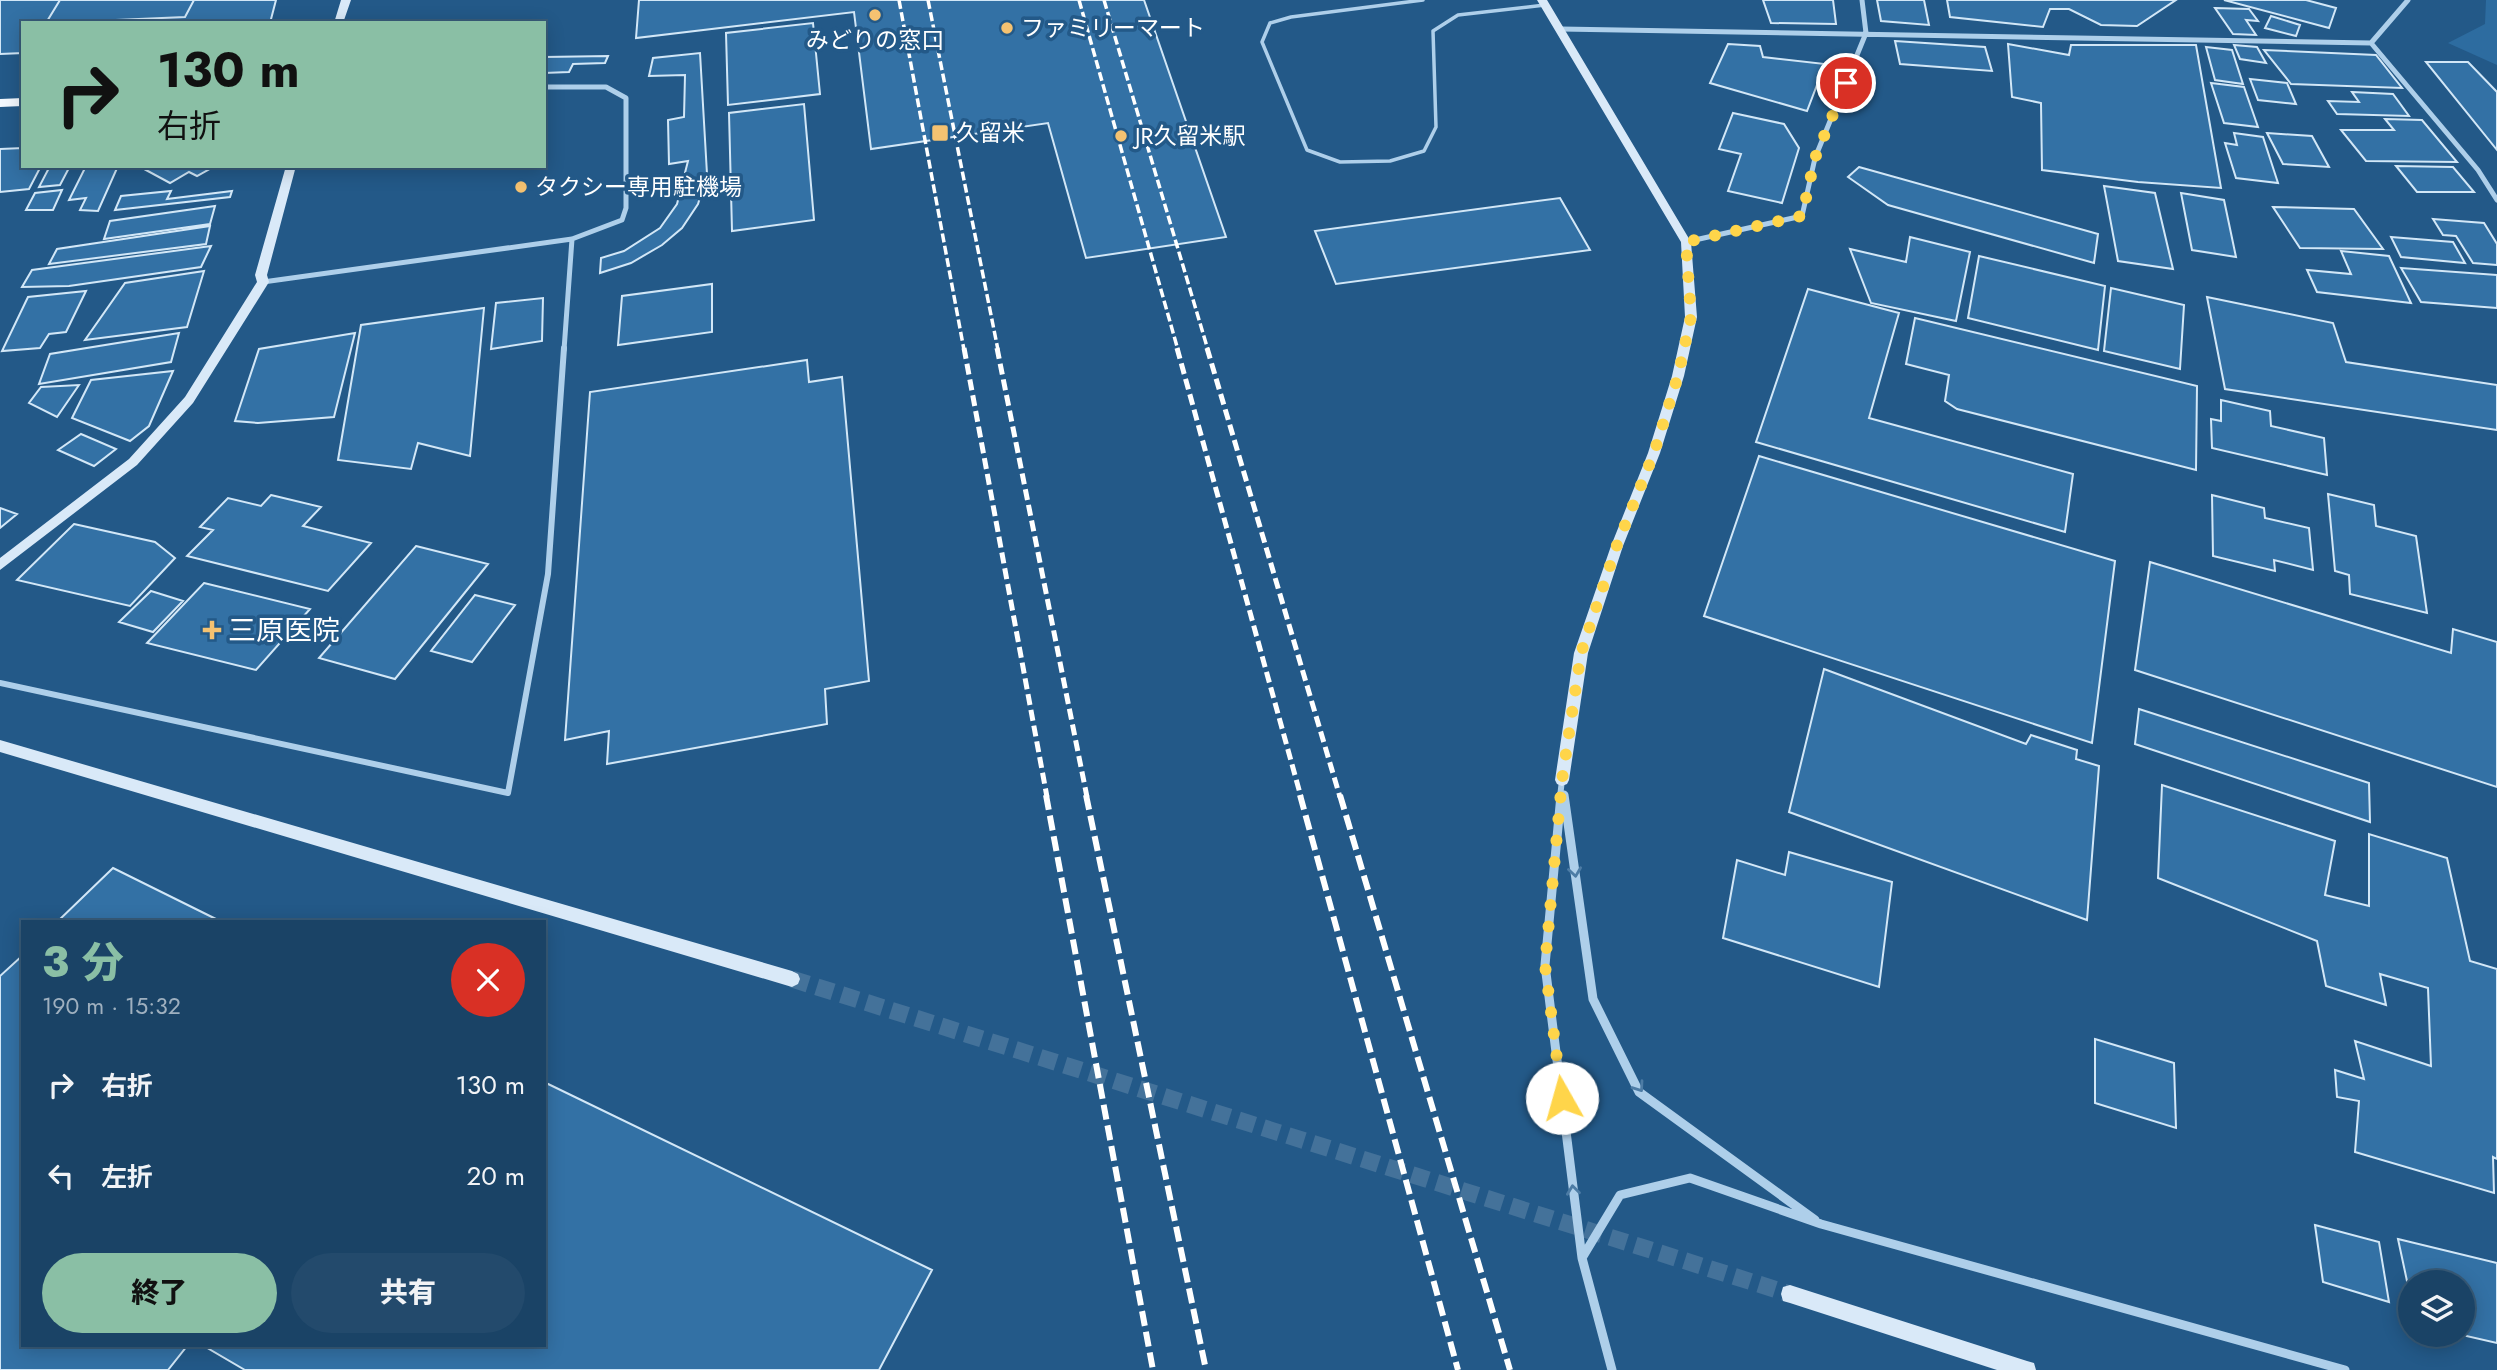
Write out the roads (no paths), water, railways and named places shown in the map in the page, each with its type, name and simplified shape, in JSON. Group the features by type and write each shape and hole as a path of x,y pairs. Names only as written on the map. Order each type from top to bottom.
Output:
{"main road":[{"path":"0,103 21,102"}],"street":[{"path":"339,21 346,0"},
{"path":"1686,242 1802,216 1815,158 1866,33 1862,0"},
{"path":"2371,43 2408,0"},
{"path":"1543,2 1686,242 1691,317 1678,376 1654,453 1617,545 1581,653 1562,780 1545,965 1582,1258 1612,1369"},
{"path":"1561,29 2371,43 2477,170 2497,200"},
{"path":"262,282 572,239 622,220 626,208 626,98 606,87 546,87"},
{"path":"0,565 133,462 189,400 262,282 261,275 290,168"},
{"path":"0,683 508,793 548,574 572,239"},
{"path":"0,746 792,979"},
{"path":"1562,780 1593,999 1639,1092 1821,1224"},
{"path":"1582,1258 1620,1195 1690,1178 1821,1224 2345,1370"},
{"path":"1790,1294 2027,1370"}],"lane":[{"path":"1423,0 1291,17 1270,23 1262,41 1307,150 1340,162 1390,161 1424,151 1436,127 1433,31 1458,15 1543,2"}],"tunnel":[{"path":"792,979 1790,1294"}],"railway":[{"path":"899,0 964,350"},
{"path":"928,0 998,350"},
{"path":"1079,0 1178,350"},
{"path":"1104,0 1208,350"},
{"path":"964,348 1047,797"},
{"path":"997,348 1087,797"},
{"path":"1177,348 1301,797"},
{"path":"1207,348 1340,797"},
{"path":"1046,795 1153,1370"},
{"path":"1086,795 1206,1370"},
{"path":"1300,795 1458,1370"},
{"path":"1340,795 1510,1370"}],"place":[{"name":"みどりの窓口","path":"875,15"},
{"name":"ファミリーマート","path":"1007,28"},
{"name":"久留米","path":"940,133"},
{"name":"JR久留米駅","path":"1121,136"},
{"name":"タクシー専用駐機場","path":"521,187"},
{"name":"三原医院","path":"212,630"}]}
